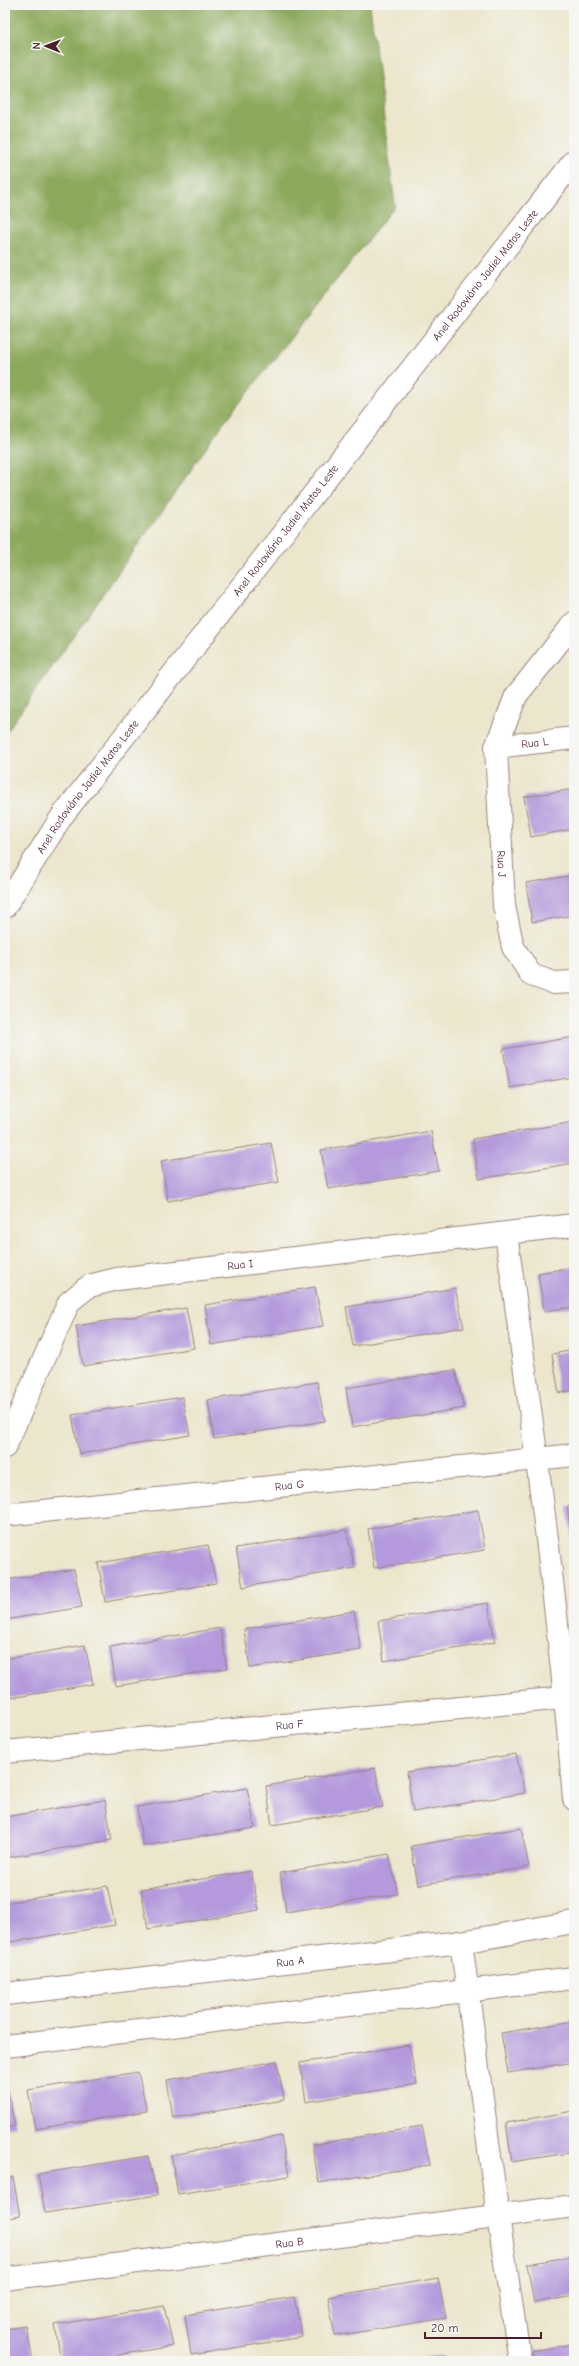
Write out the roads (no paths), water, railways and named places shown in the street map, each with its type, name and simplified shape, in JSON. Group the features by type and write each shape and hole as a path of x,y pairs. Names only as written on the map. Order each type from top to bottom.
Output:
{"main road":[{"name":"Anel Rodoviário Jadiel Matos Leste","path":"5,907 62,816 574,160"},
{"path":"496,748 516,696 574,623"},
{"name":"Rua L","path":"496,748 574,738"},
{"name":"Rua J","path":"496,748 504,906 513,947 531,975 554,983 574,982"},
{"name":"Rua I","path":"5,1447 69,1302 89,1286 118,1279 574,1225"},
{"path":"506,1234 570,1697 574,1799"},
{"name":"Rua G","path":"5,1516 574,1455"},
{"name":"Rua F","path":"5,1752 570,1697"},
{"name":"Rua A","path":"5,1994 461,1942 574,1922"},
{"path":"461,1942 469,1992 498,2216 520,2361"},
{"path":"5,2046 469,1992 574,1978"},
{"name":"Rua B","path":"5,2279 574,2206"}]}
